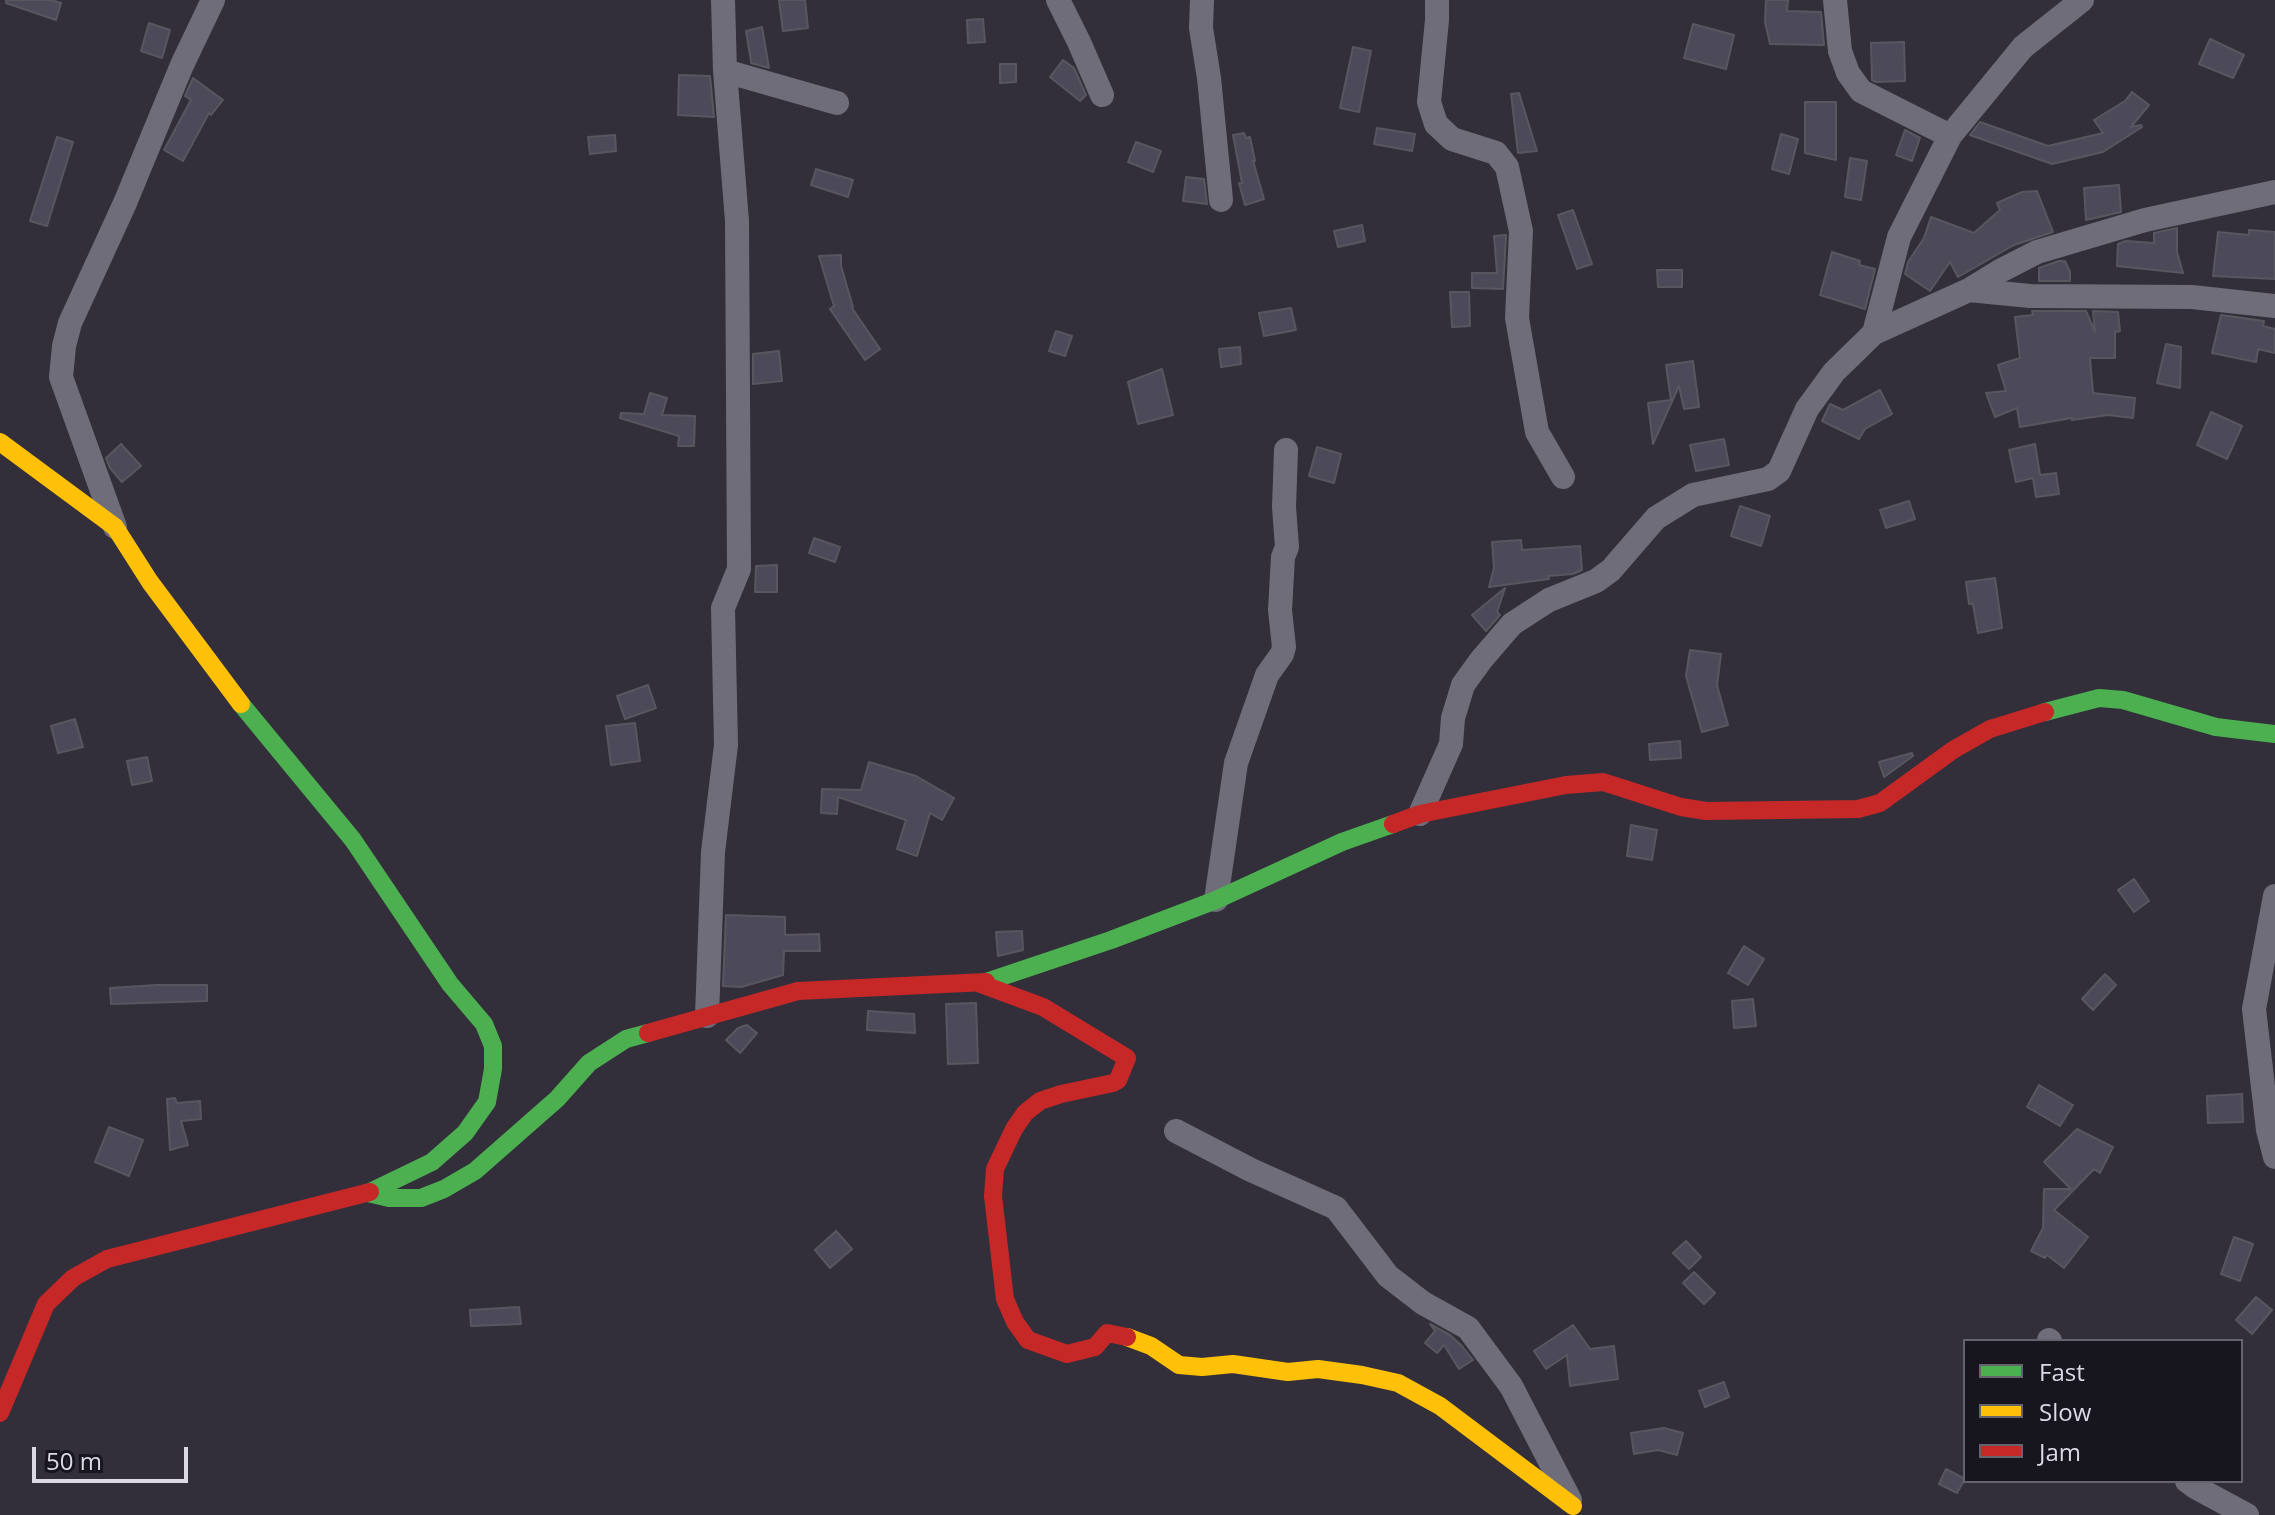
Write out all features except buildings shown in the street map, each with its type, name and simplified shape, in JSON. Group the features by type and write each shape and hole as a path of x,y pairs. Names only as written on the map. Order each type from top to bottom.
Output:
{"street":[{"path":"0,1413 46,1304 73,1278 107,1259 368,1193 432,1162 465,1133 487,1102 493,1069 493,1046 484,1024 450,984 353,840 242,705 150,582 115,527 61,377 70,323 213,0"},
{"path":"707,1016 713,852 726,745 723,608 739,569 737,221 725,71 723,0"},
{"path":"1058,0 1102,95"},
{"path":"1202,0 1201,28 1221,200"},
{"path":"1437,0 1429,102 1436,124 1452,139 1496,153 1507,167 1521,231 1517,318 1537,432 1563,477"},
{"path":"1835,0 1840,51 1848,73 1861,91 1950,136"},
{"path":"1874,333 1899,237 1950,136 2023,47 2082,0"},
{"path":"725,71 837,103"},
{"path":"1420,814 1451,744 1453,718 1463,685 1512,624 1549,600 1596,581 1611,570 1656,518 1693,495 1768,479 1779,471 1807,409 1834,372 1874,333 1969,290 2037,252 2145,220 2275,192"},
{"path":"1969,290 2030,296 2192,297 2275,306"},
{"path":"0,442 115,527"},
{"path":"1216,900 1236,763 1267,675 1284,647 1280,610 1283,557 1287,547 1284,507 1286,450"},
{"path":"368,1193 389,1198 421,1198 475,1171 557,1099 589,1063 626,1039 798,991 981,984 1216,900 1342,842 1420,814 1566,785 1603,782 1681,807 1706,811 1858,809 1880,803 1953,750 1990,729 2099,698 2123,700 2216,727 2275,734"},
{"path":"2275,896 2254,1009 2268,1130 2275,1157"},
{"path":"981,984 1043,1007 1127,1058 1118,1080 1113,1083 1051,1097 1025,1113 995,1169 993,1196 1005,1299 1015,1322 1028,1340 1067,1354 1095,1347 1107,1333 1118,1334 1151,1346 1179,1365 1202,1367 1233,1364 1288,1372 1318,1369 1398,1383 1440,1406 1580,1511"},
{"path":"1176,1131 1251,1170 1336,1208 1388,1276 1423,1303 1468,1328 1511,1386 1580,1511"},
{"path":"2190,1483 2247,1515"}],"traffic: fast":[{"path":"2045,712 2099,698 2123,700 2216,727 2275,734"},
{"path":"241,704 353,840 450,984 484,1024 493,1046 493,1069 487,1102 465,1133 432,1162 370,1192"},
{"path":"986,982 1111,940 1216,900 1342,842 1393,824"},
{"path":"368,1193 389,1198 421,1198 444,1189 475,1171 557,1099 589,1063 626,1039 648,1033"}],"traffic: slow":[{"path":"0,442 115,527 150,582 241,704"},
{"path":"1127,1337 1151,1346 1179,1365 1202,1367 1233,1364 1288,1372 1318,1369 1398,1383 1440,1406 1573,1506"}],"traffic: jam":[{"path":"1393,824 1420,814 1566,785 1603,782 1681,807 1706,811 1858,809 1880,803 1953,750 1990,729 2045,712"},
{"path":"648,1033 798,991 986,982"},
{"path":"981,984 1043,1007 1127,1058 1118,1080 1113,1083 1040,1101 1025,1113 995,1169 993,1196 1005,1299 1015,1322 1028,1340 1067,1354 1095,1347 1107,1333 1127,1337"},
{"path":"0,1413 46,1304 73,1278 107,1259 370,1192"}]}
